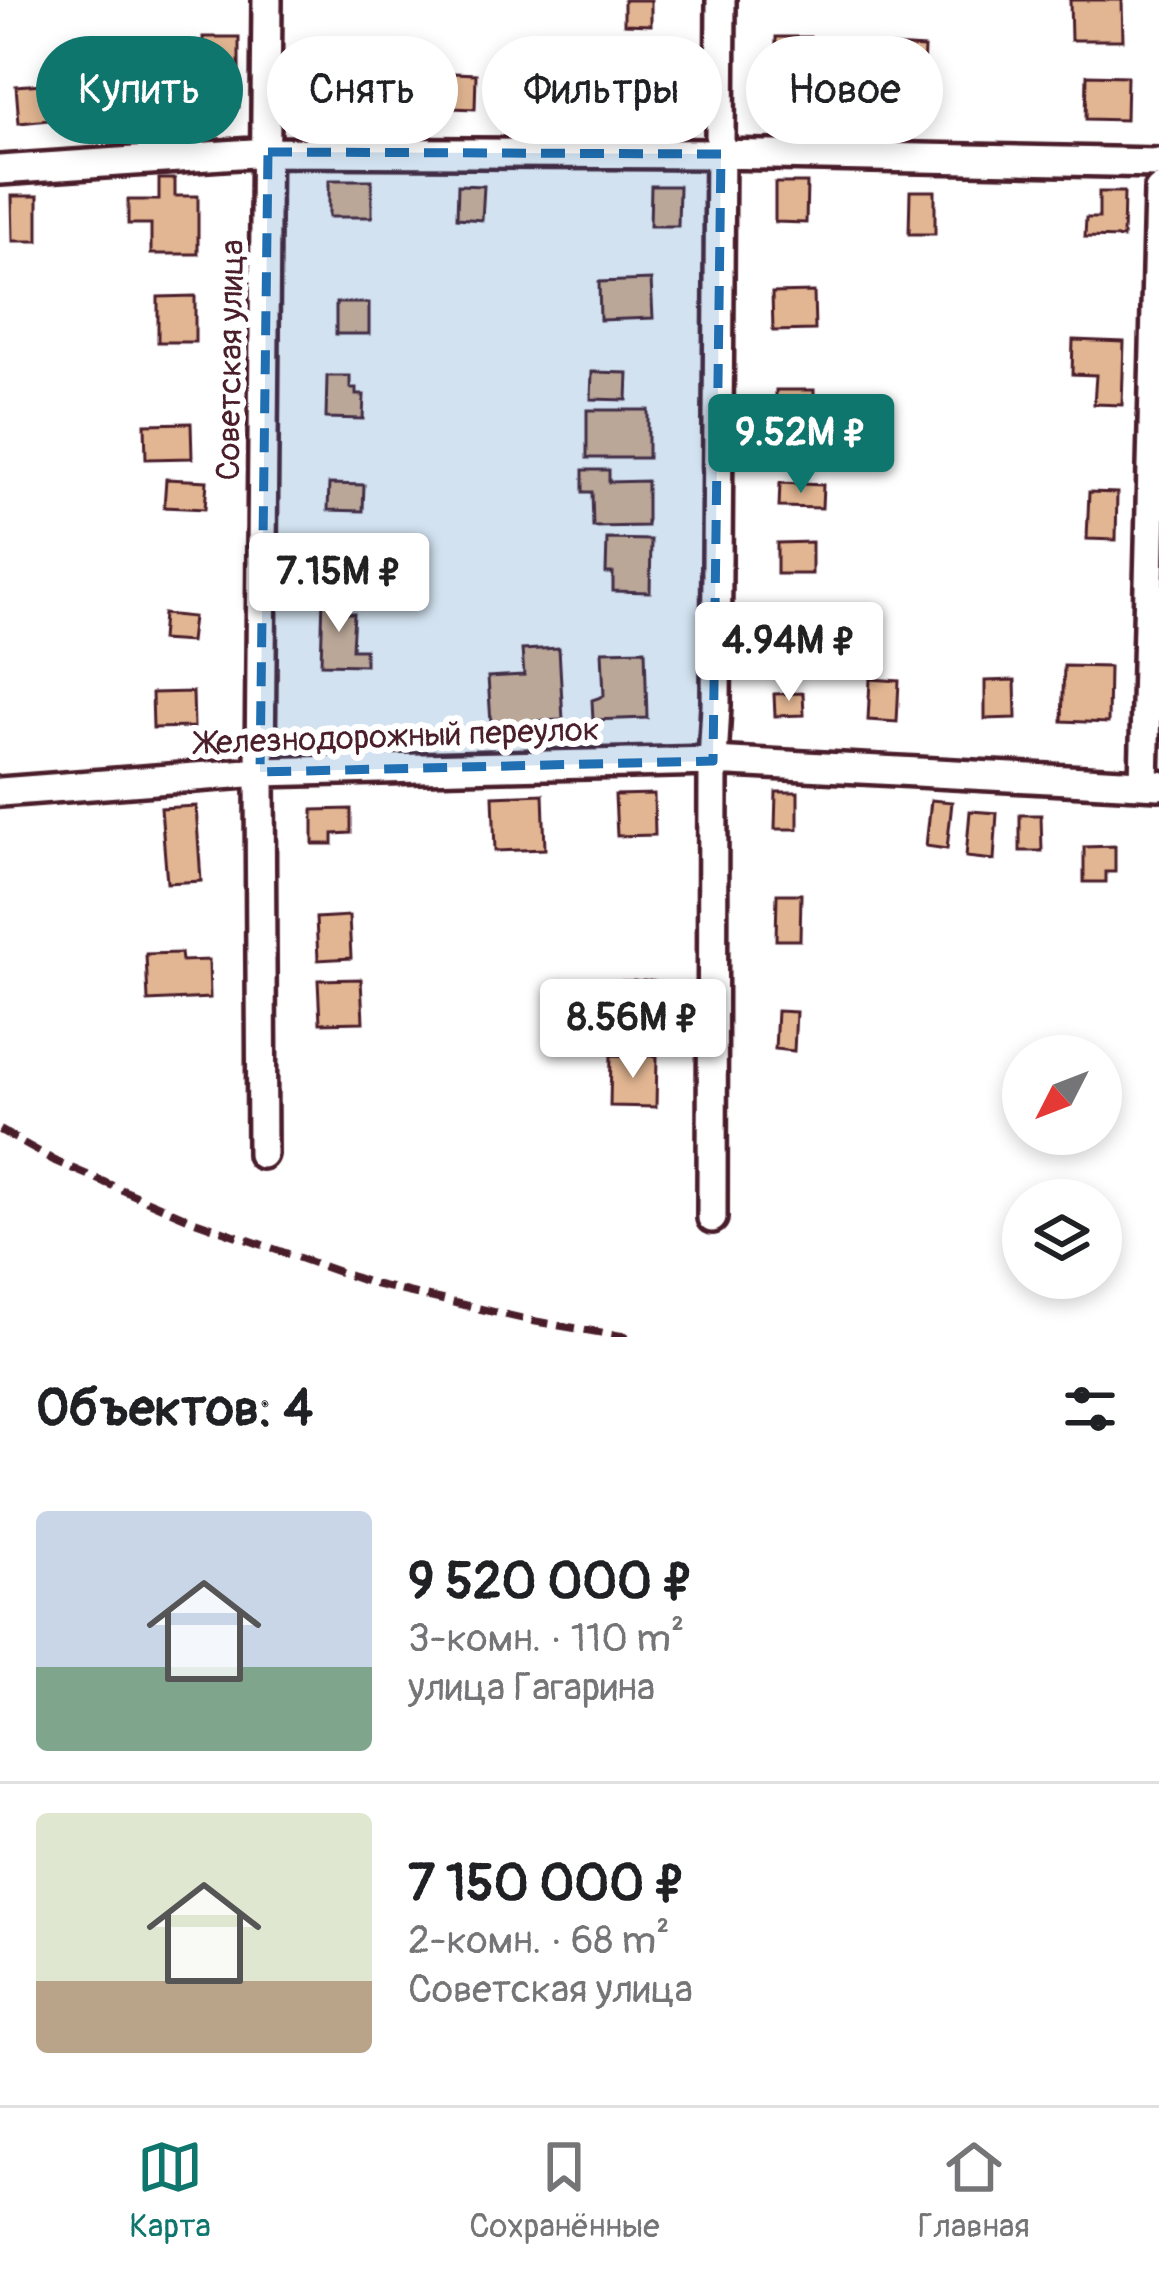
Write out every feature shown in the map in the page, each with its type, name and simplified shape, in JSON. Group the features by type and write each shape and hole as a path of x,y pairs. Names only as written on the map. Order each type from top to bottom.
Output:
{"street":[{"name":"Советская улица","path":"262,1154 260,772 267,0"},
{"path":"712,1218 721,0"},
{"path":"0,170 268,152 1159,163"},
{"path":"1151,784 1159,190"},
{"name":"Железнодорожный переулок","path":"0,793 260,772 712,761 1151,784"}],"highlighted area":[{"path":"268,152 721,154 713,761 260,772"}],"building":[{"path":"624,0 651,0 651,25 624,24"},
{"path":"1070,0 1122,0 1123,40 1071,40"},
{"path":"458,73 476,74 475,109 458,108"},
{"path":"1087,75 1127,76 1126,120 1086,119"},
{"path":"36,84 36,121 19,123 16,86"},
{"path":"159,179 175,179 175,196 198,196 198,254 151,254 151,224 128,224 128,200 159,200"},
{"path":"329,180 372,180 372,217 329,217"},
{"path":"775,183 807,183 806,223 775,222"},
{"path":"458,185 484,186 482,220 457,218"},
{"path":"651,186 679,186 678,226 650,226"},
{"path":"910,191 935,191 935,234 909,234"},
{"path":"1099,192 1124,192 1123,238 1085,237 1086,218 1099,218"},
{"path":"12,196 38,196 38,241 13,241"},
{"path":"651,280 653,318 600,320 599,282"},
{"path":"814,292 815,330 773,331 772,293"},
{"path":"195,296 195,342 158,342 158,297"},
{"path":"336,303 369,303 369,334 336,334"},
{"path":"1073,340 1124,342 1122,405 1094,404 1096,375 1072,374"},
{"path":"592,372 628,373 627,400 591,399"},
{"path":"327,376 350,376 350,388 364,395 363,419 326,418"},
{"path":"776,390 814,390 814,431 776,431"},
{"path":"587,410 648,410 648,458 587,458"},
{"path":"191,423 192,458 146,459 145,424"},
{"path":"583,470 609,470 609,482 647,481 647,526 593,527 592,492 583,492"},
{"path":"166,479 207,481 205,509 164,507"},
{"path":"780,483 823,485 822,508 779,507"},
{"path":"329,484 364,485 363,511 328,510"},
{"path":"1089,492 1117,493 1116,540 1087,539"},
{"path":"607,539 651,540 650,592 613,591 613,573 606,573"},
{"path":"812,542 812,574 777,574 777,543"},
{"path":"323,596 342,597 341,613 354,613 352,649 365,649 365,665 321,664"},
{"path":"163,614 193,617 190,642 161,640"},
{"path":"559,648 563,720 491,723 488,677 524,675 522,650"},
{"path":"645,650 647,718 593,720 592,700 604,696 602,651"},
{"path":"1064,666 1109,667 1108,723 1062,721"},
{"path":"870,679 899,681 897,722 868,720"},
{"path":"1015,680 1016,718 985,719 985,681"},
{"path":"193,692 194,727 153,728 152,693"},
{"path":"803,693 804,715 775,716 774,694"},
{"path":"776,792 798,792 798,829 775,829"},
{"path":"543,794 545,849 495,851 493,796"},
{"path":"654,794 655,835 617,836 615,795"},
{"path":"931,800 952,802 947,849 926,846"},
{"path":"196,806 201,881 167,883 161,808"},
{"path":"351,809 351,833 333,834 333,844 313,844 313,810"},
{"path":"970,811 997,813 994,860 966,857"},
{"path":"1020,815 1041,815 1042,851 1020,851"},
{"path":"1115,846 1115,872 1106,872 1106,882 1084,882 1084,847"},
{"path":"777,894 801,894 800,940 776,940"},
{"path":"349,916 351,958 318,960 316,918"},
{"path":"181,953 182,961 209,960 210,998 148,1001 146,954"},
{"path":"361,979 363,1022 320,1023 318,980"},
{"path":"615,981 655,981 655,1042 615,1042"},
{"path":"777,1011 796,1012 794,1051 775,1049"},
{"path":"611,1055 657,1056 656,1107 610,1106"}],"railway":[{"path":"0,1130 55,1161 192,1220 373,1284 533,1321 628,1337"}]}
